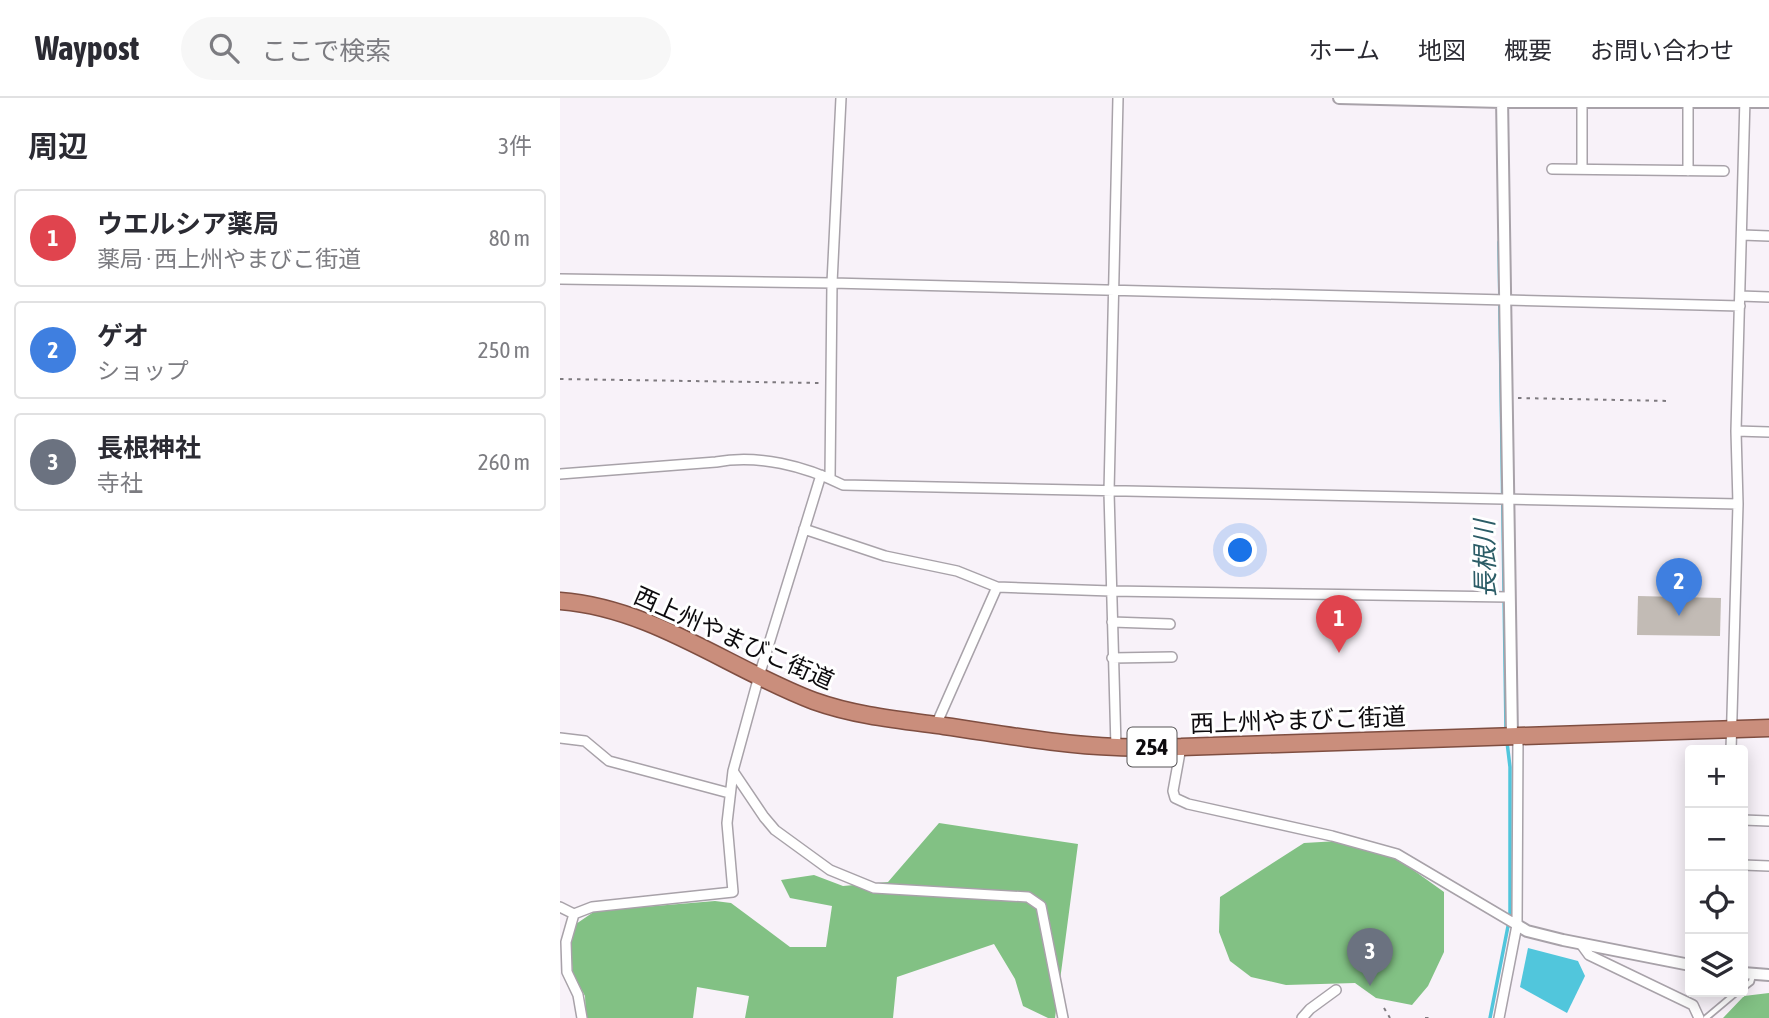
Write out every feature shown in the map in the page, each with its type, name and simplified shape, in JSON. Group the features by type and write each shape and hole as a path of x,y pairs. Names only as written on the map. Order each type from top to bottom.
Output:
{"highway":[{"name":"西上州やまびこ街道","path":"560,601 580,602 621,612 697,645 784,689 848,712 1062,742 1116,747 1181,747 1769,728"}],"street":[{"path":"560,907 574,914 592,907 733,892 727,823 733,771 804,529 825,476 841,98"},
{"path":"1116,747 1110,492 1118,98"},
{"path":"1339,98 1769,102"},
{"path":"1499,1018 1517,925 1515,736 1507,499 1502,100"},
{"path":"1731,745 1745,100"},
{"path":"1582,102 1582,169"},
{"path":"1688,171 1689,102"},
{"path":"1552,169 1724,171"},
{"path":"1742,235 1769,236"},
{"path":"560,279 1505,299 1740,301 1769,297"},
{"path":"1736,431 1769,432"},
{"path":"560,474 736,459 803,468 842,485 1738,504"},
{"path":"804,529 885,556 957,571 997,587 1111,592 1509,597"},
{"path":"936,725 997,587"},
{"path":"1112,622 1170,624"},
{"path":"1112,658 1172,657"},
{"path":"560,738 585,741 609,761 729,793"},
{"path":"1181,747 1172,791 1175,799 1397,854 1527,932 1685,964"},
{"path":"733,771 775,830 830,870 874,888 1028,897 1041,906 1063,1018"},
{"path":"1748,820 1769,821"},
{"path":"1748,866 1769,866"},
{"path":"574,914 566,942 567,972 578,995 582,1018"},
{"path":"1581,944 1589,956 1693,1005 1699,1018"},
{"path":"1748,974 1769,975"},
{"path":"1302,1018 1336,990"}],"lane":[{"path":"1706,1018 1731,997"}],"path":[{"path":"560,379 830,383"},
{"path":"1506,398 1670,401"},
{"path":"1384,1008 1390,1018"},
{"path":"1425,1018 1433,1018"}],"green space":[{"path":"939,823 1078,844 1055,1018 1048,1018 1023,1006 1015,979 994,944 897,977 893,1018 745,1018 749,996 697,987 693,1018 586,1018 585,996 573,974 570,943 576,924 595,911 715,901 731,903 790,947 826,947 832,906 790,898 781,880 814,875 843,886 888,882"},
{"path":"1338,841 1388,852 1444,892 1444,952 1428,986 1412,1005 1376,998 1355,983 1286,985 1251,977 1230,961 1219,932 1220,897 1304,843"},
{"path":"1769,993 1769,1018 1723,1018 1743,997"}],"water":[{"path":"1528,948 1578,961 1585,976 1567,1013 1520,987"}],"building":[{"path":"1638,596 1721,598 1720,636 1637,635"}],"waterway":[{"name":"長根川","path":"1499,242 1506,731"},
{"name":"長根川","path":"1490,1018 1510,916 1510,767 1507,742"}],"place":[{"name":"ゲオ","path":"1679,616"},
{"name":"ウエルシア薬局","path":"1339,653"},
{"name":"長根神社","path":"1370,986"}]}
